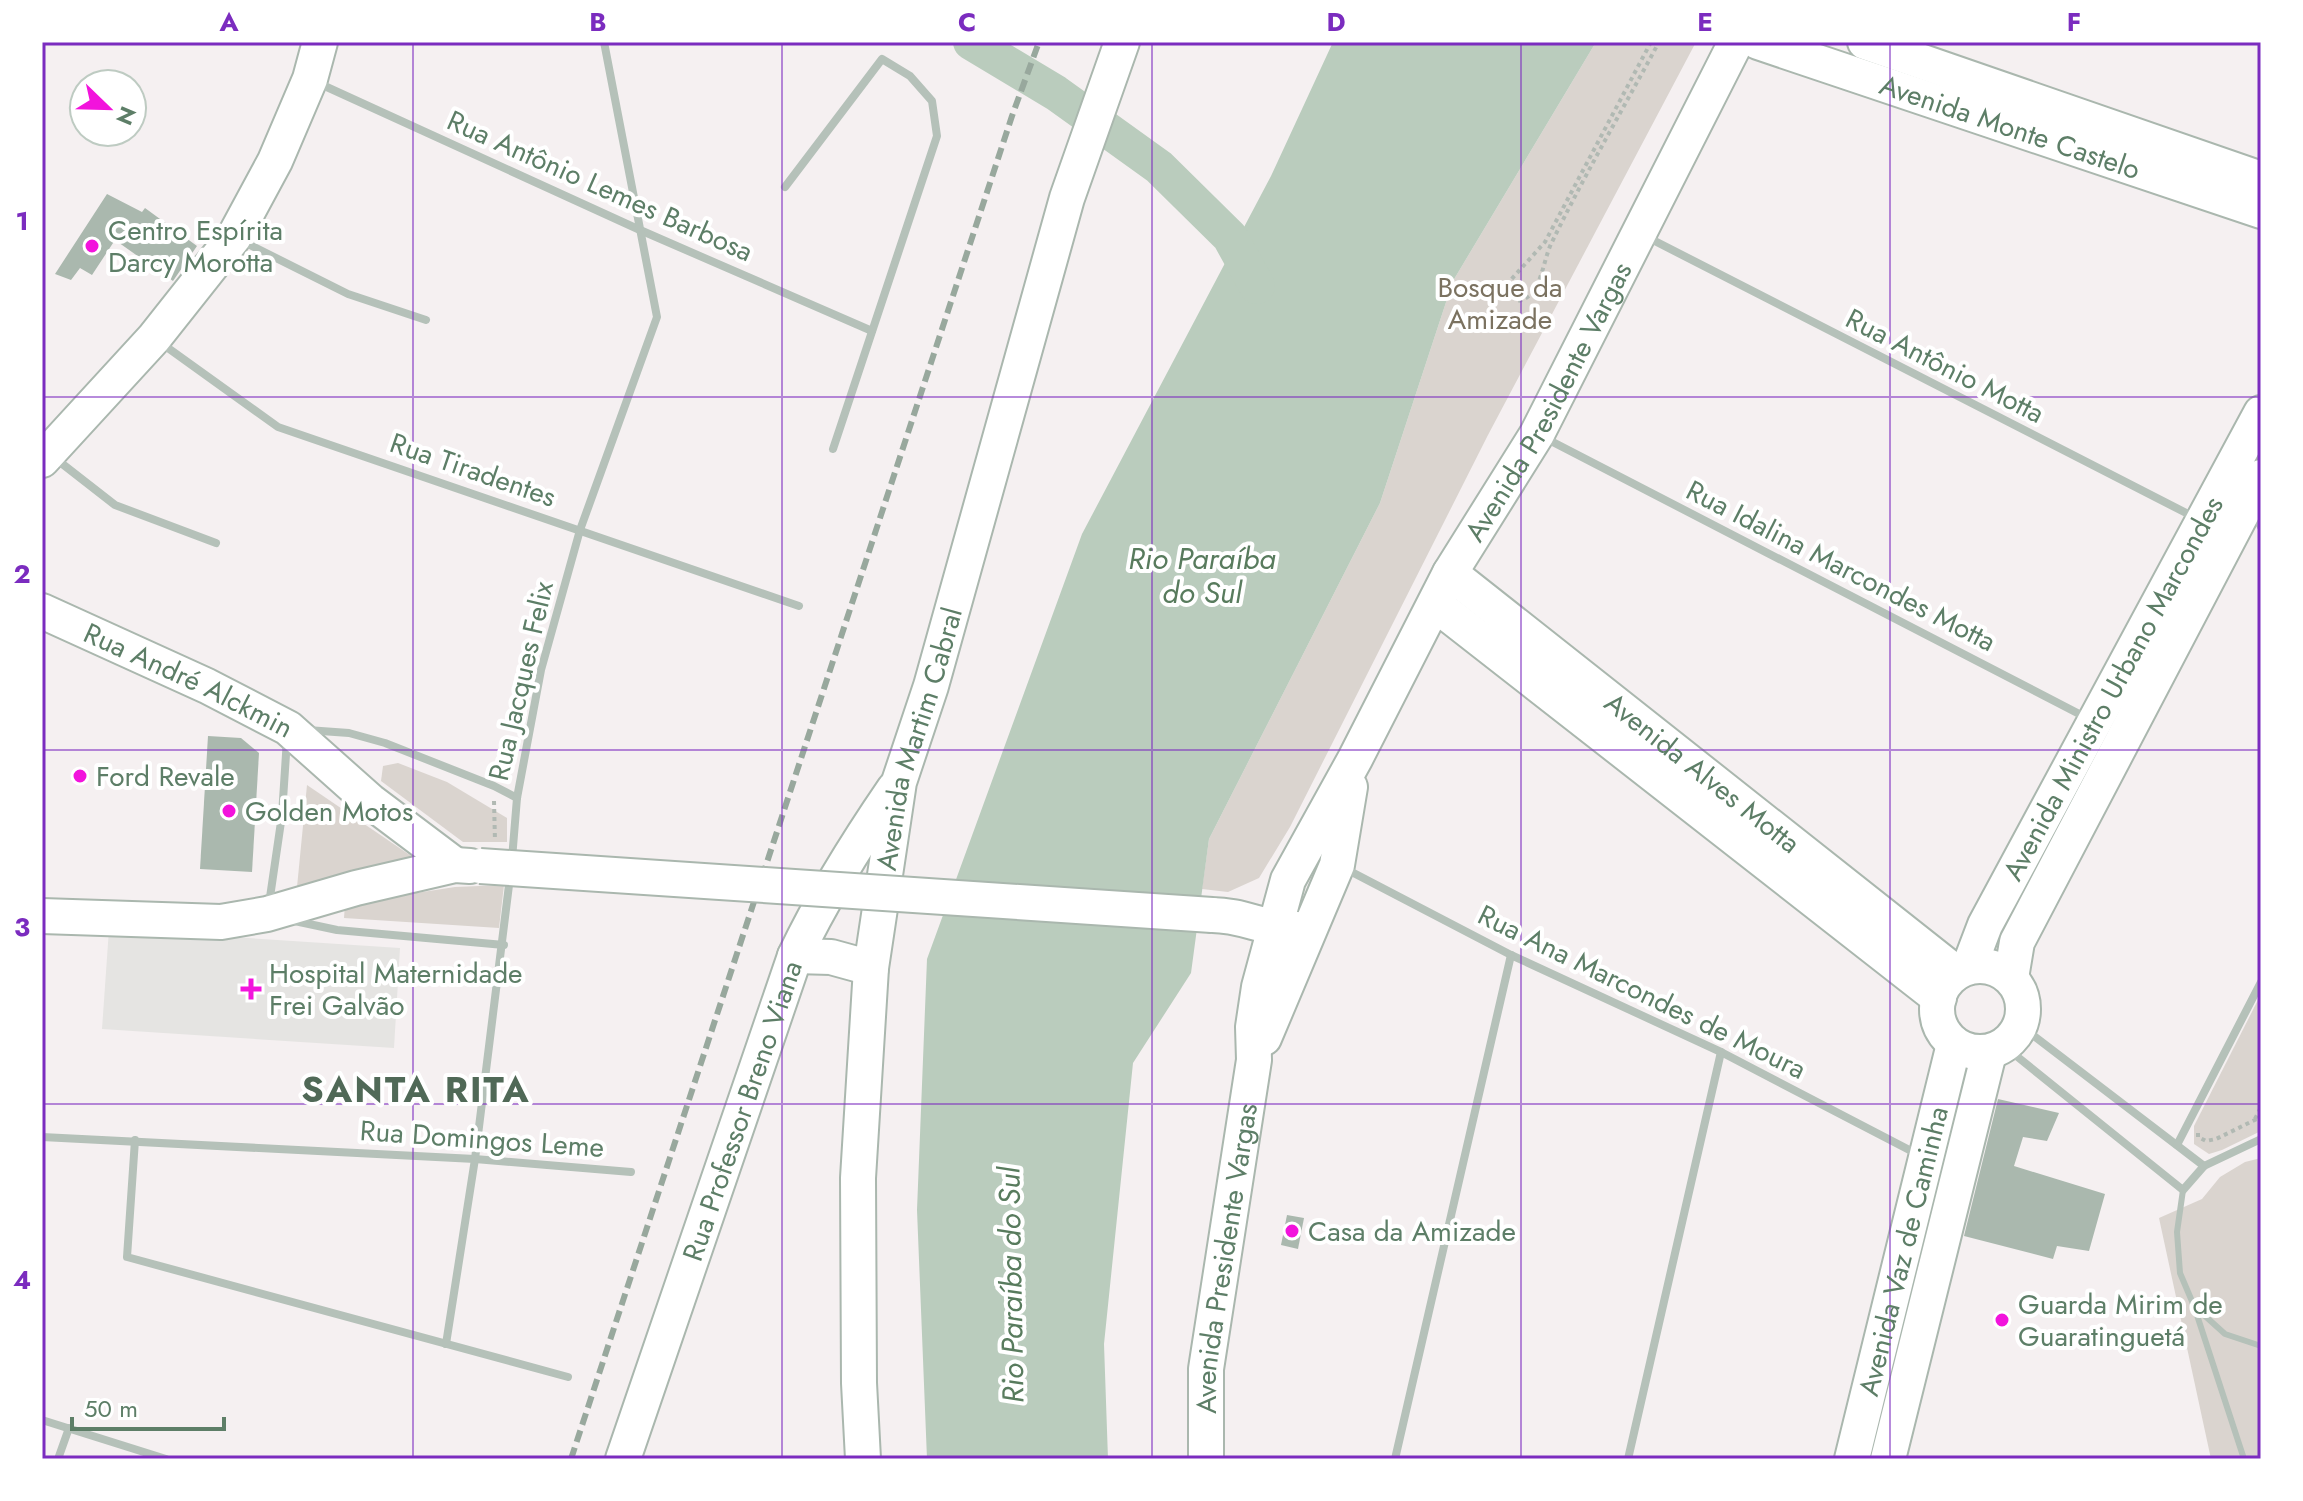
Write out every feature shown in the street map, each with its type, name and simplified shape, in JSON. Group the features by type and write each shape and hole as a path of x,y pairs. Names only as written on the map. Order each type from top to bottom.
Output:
{"street":[{"path":"216,543 115,505 46,456 154,338 234,237 275,161 310,79 320,42"},
{"name":"Rua Jacques Felix","path":"446,1344 504,945 517,798 541,670 580,530 657,317 604,42"},
{"name":"Avenida Presidente Vargas","path":"1254,1060 1310,929 1321,857 1355,759 1450,573 1537,434 1736,42"},
{"name":"Avenida Monte Castelo","path":"1758,42 2261,211"},
{"name":"Avenida Monte Castelo","path":"1865,42 2261,179"},
{"name":"Avenida Martim Cabral","path":"863,1459 859,1383 858,1178 871,968 899,782 931,686 1067,198 1121,49"},
{"path":"785,187 882,59 910,76 932,101 937,136 833,449"},
{"name":"Rua Antônio Lemes Barbosa","path":"310,79 640,230 872,331"},
{"name":"Rua Antônio Motta","path":"1641,234 2232,509"},
{"path":"234,237 348,294 426,320"},
{"name":"Rua Tiradentes","path":"154,338 278,427 799,606"},
{"name":"Avenida Ministro Urbano Marcondes","path":"1954,979 2109,730 2232,509 2261,413"},
{"name":"Rua Idalina Marcondes Motta","path":"1537,434 2109,730"},
{"name":"Avenida Alves Motta","path":"1450,573 1699,790"},
{"name":"Avenida Alves Motta","path":"1435,604 1699,790 1954,979"},
{"name":"Rua André Alckmin","path":"42,611 207,686 288,728 349,733 385,743 517,798"},
{"path":"288,728 370,801 477,866"},
{"path":"267,914 282,815 288,728"},
{"name":"Avenida Ministro Urbano Marcondes","path":"2011,978 2017,942 2109,730"},
{"name":"Rua Professor Breno Viana","path":"623,1459 795,956 817,909 856,844 899,782"},
{"name":"Avenida Presidente Vargas","path":"1206,1459 1206,1369 1254,1060 1253,1027 1259,987 1288,880 1321,857"},
{"name":"Rua Ana Marcondes de Moura","path":"1321,857 1511,955 1721,1052 1942,1167"},
{"path":"42,916 221,922 267,914 356,888 477,866 1222,915 1275,930 1310,929"},
{"path":"1222,915 1288,880"},
{"path":"267,914 337,930 504,945"},
{"path":"1395,1459 1511,955"},
{"path":"795,956 831,957 871,968"},
{"path":"1992,967 2011,978 2021,992 2024,1011 2005,1042 1974,1052 1954,1044 1943,1032 1937,1013 1954,979 1992,967"},
{"path":"2177,1145 2261,982"},
{"path":"2005,1042 2177,1145 2204,1166"},
{"path":"2005,1042 2183,1190 2204,1166 2260,1140"},
{"name":"Avenida Vaz de Caminha","path":"1852,1459 1942,1167 2005,1042"},
{"name":"Avenida Vaz de Caminha","path":"1888,1459 1942,1167 1954,1044"},
{"path":"1628,1459 1721,1052"},
{"name":"Rua Domingos Leme","path":"42,1137 475,1159 631,1172"},
{"path":"135,1140 127,1257 568,1377"},
{"path":"42,1420 166,1459"},
{"path":"58,1459 69,1428"}],"lane":[{"path":"2183,1190 2177,1232 2180,1273 2194,1306 2244,1459"},
{"path":"2194,1306 2225,1334 2261,1346"}],"path":[{"path":"1651,42 1545,242 1508,283 1509,293 1517,301 1527,300 1534,293 1550,245 1659,42"},
{"path":"477,866 494,786"},
{"path":"2255,1120 2261,1107"},
{"path":"2197,1123 2198,1137 2206,1141 2261,1117"}],"shaded area":[{"name":"Hospital Maternidade Frei Galvão","path":"109,929 400,948 394,1048 102,1029"}],"green space":[{"name":"Bosque da Amizade","path":"1596,42 1696,42 1488,435 1290,827 1259,878 1228,892 1202,889 1209,839 1380,503 1453,281"},
{"path":"398,763 447,782 507,818 507,842 463,842 381,781 383,766"},
{"path":"307,785 420,862 297,887"},
{"path":"504,885 499,928 344,918 345,904 455,887"},
{"path":"2261,994 2261,1131 2209,1154 2194,1144 2194,1126"},
{"path":"2261,1158 2261,1459 2211,1459 2159,1218 2202,1199 2220,1177 2245,1162"}],"water":[{"name":"Rio Paraíba do Sul","path":"1333,42 1596,42 1453,281 1380,503 1209,839 1191,973 1133,1063 1104,1344 1108,1459 927,1459 917,1210 927,959 1082,534 1271,176"}],"building":[{"path":"107,194 142,212 145,208 197,246 173,281 115,240 92,275 80,268 71,280 55,274"},
{"name":"Golden Motos","path":"208,736 241,738 259,753 252,872 200,869"},
{"path":"1998,1099 2059,1113 2047,1141 2023,1137 2014,1166 2105,1194 2089,1251 2057,1246 2053,1259 1964,1236"},
{"name":"Casa da Amizade","path":"1287,1215 1304,1218 1298,1249 1281,1245"}],"waterway":[{"path":"971,42 1056,93 1159,167 1230,237 1257,286"}],"railway":[{"path":"571,1459 1012,116 1039,42"}],"place":[{"name":"Centro Espírita Darcy Morotta","path":"92,246"},
{"name":"Ford Revale","path":"80,776"},
{"name":"Golden Motos","path":"229,811"},
{"name":"Hospital Maternidade Frei Galvão","path":"251,989"},
{"name":"Casa da Amizade","path":"1292,1231"},
{"name":"Guarda Mirim de Guaratinguetá","path":"2002,1320"}],"district":[{"name":"SANTA RITA","path":"416,1089"}]}
